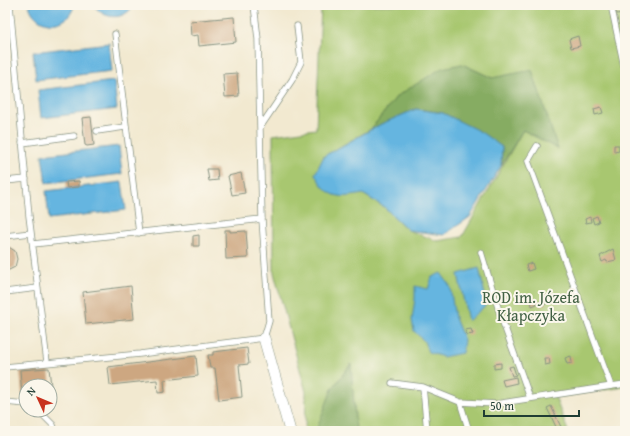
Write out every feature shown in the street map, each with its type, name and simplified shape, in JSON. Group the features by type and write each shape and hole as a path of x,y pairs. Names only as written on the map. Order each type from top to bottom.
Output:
{"street":[{"path":"264,338 290,431"}],"lane":[{"path":"10,5 8,28 47,362"},
{"path":"5,367 140,354 264,338 269,321 262,219 258,39 254,5"},
{"path":"611,5 625,71"},
{"path":"261,126 292,80 301,62 296,26"},
{"path":"115,34 125,127 139,233"},
{"path":"97,131 125,127"},
{"path":"22,143 74,136"},
{"path":"537,146 528,161 611,386"},
{"path":"5,181 26,179"},
{"path":"33,244 262,219"},
{"path":"5,236 31,233"},
{"path":"481,252 500,314 530,398"},
{"path":"5,292 38,288"},
{"path":"392,383 423,387 460,402 495,404 625,384"},
{"path":"423,387 427,431"},
{"path":"5,402 18,403"},
{"path":"460,402 468,431"},
{"path":"46,418 53,425 55,431"}],"green space":[{"name":"ROD im. Józefa Kłapczyka","path":"321,5 625,5 625,387 555,397 568,431 356,431 350,365 332,389 319,429 316,431 305,431 306,392 274,273 273,135 316,129","holes":["462,64 492,78 558,149 523,130 462,237 437,241 408,230 384,207 363,194 324,156 371,129 397,96"]},
{"path":"462,64 492,78 532,70 558,149 523,130 501,166 502,147 443,113 416,109 371,129 397,96 442,68"},
{"path":"351,364 356,431 316,431 332,389"}],"water":[{"path":"29,5 74,5 71,13 66,19 52,23 38,19 32,13"},
{"path":"94,5 134,5 125,14 114,17 103,14"},
{"path":"109,43 112,71 36,80 33,52"},
{"path":"114,81 117,109 41,118 38,90"},
{"path":"416,109 443,113 481,132 502,147 501,166 470,217 444,235 408,230 384,207 363,194 340,196 329,192 324,188 315,174 324,156 381,124"},
{"path":"119,146 122,174 46,183 42,155"},
{"path":"122,182 126,210 49,219 46,191"},
{"path":"479,268 487,304 468,321 458,274"},
{"path":"441,273 450,286 455,318 464,340 462,353 443,357 428,352 424,341 414,331 412,320 415,286 428,289 432,277"}],"building":[{"path":"623,9 624,13 616,14 616,10"},
{"path":"234,17 236,42 199,46 198,35 191,36 190,21"},
{"path":"578,36 580,46 571,48 569,39"},
{"path":"621,36 625,36 625,43 622,43"},
{"path":"237,73 239,96 225,97 223,74"},
{"path":"601,107 603,113 595,115 594,109"},
{"path":"91,117 94,145 87,146 85,145 82,118"},
{"path":"614,145 619,145 619,151 614,152"},
{"path":"207,169 217,169 218,180 209,181"},
{"path":"241,173 245,193 232,195 228,176"},
{"path":"79,181 79,187 67,188 66,182"},
{"path":"597,216 599,222 594,224 592,218"},
{"path":"590,217 591,222 586,223 585,219"},
{"path":"225,230 230,230 230,232 246,231 248,258 226,259"},
{"path":"199,235 199,246 193,246 193,236"},
{"path":"7,246 15,251 17,259 15,267 5,272 5,247"},
{"path":"613,249 616,260 607,262 606,260 602,262 600,256"},
{"path":"532,263 534,269 528,271 526,265"},
{"path":"131,286 134,319 86,324 83,292"},
{"path":"535,299 537,304 532,306 531,301"},
{"path":"545,300 546,304 540,306 539,302"},
{"path":"471,329 473,334 467,335 465,330"},
{"path":"247,348 249,364 239,365 242,397 219,400 215,368 210,368 208,355 213,355 213,352"},
{"path":"196,356 198,376 164,380 165,392 158,393 157,380 110,385 108,367"},
{"path":"571,356 572,363 567,364 565,358"},
{"path":"544,358 549,358 550,364 545,365"},
{"path":"501,363 501,368 494,369 494,364"},
{"path":"513,366 516,375 512,376 509,367"},
{"path":"49,368 50,378 21,378 20,370"},
{"path":"516,377 517,383 504,386 502,380"},
{"path":"551,406 561,427 557,429 547,408"}]}
